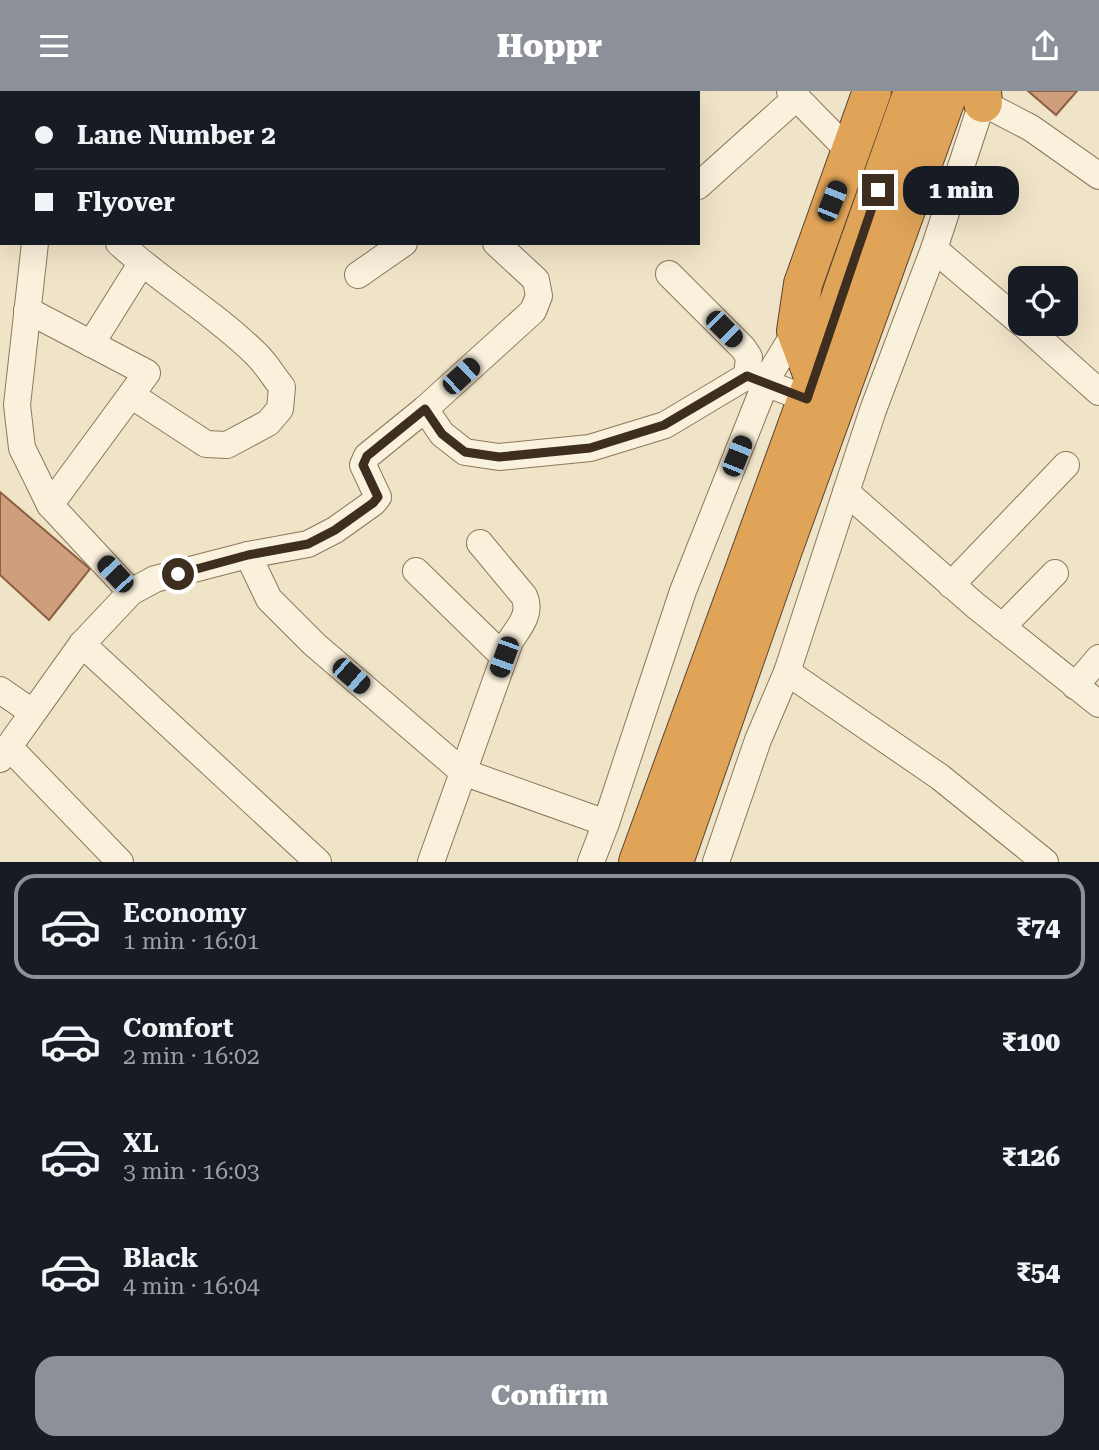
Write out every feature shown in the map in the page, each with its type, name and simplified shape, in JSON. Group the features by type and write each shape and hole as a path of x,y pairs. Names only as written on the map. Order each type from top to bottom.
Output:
{"highway":[{"path":"810,389 796,331 803,284 872,91"},
{"path":"638,862 810,389 842,289 914,91"},
{"path":"674,862 784,547 975,94"}],"street":[{"path":"700,184 794,94 850,153"},
{"path":"723,859 758,740 787,672 873,410 934,249 975,94 1095,163"},
{"path":"35,245 17,405 22,448 50,505 131,592"},
{"path":"121,245 141,264 205,311 256,354 282,387 280,409 268,423 227,445 206,444 131,395"},
{"path":"358,275 401,245"},
{"path":"115,860 5,753 82,644 131,592 155,579 248,555 308,544 335,530 373,503 378,497 363,465 367,456 425,409 533,311 539,296 536,280 498,245"},
{"path":"934,249 1008,311"},
{"path":"91,344 141,264"},
{"path":"669,274 743,348 749,357 756,380"},
{"path":"27,310 147,373 50,505"},
{"path":"591,862 756,380 796,331"},
{"path":"1037,336 1099,392"},
{"path":"425,409 442,434 465,452 499,457 590,448 664,425 756,380 810,389"},
{"path":"951,585 1066,465"},
{"path":"846,492 1002,628 1099,704"},
{"path":"431,862 510,641 525,617 528,606 524,596 480,543"},
{"path":"248,555 269,599 314,644 463,772 606,823"},
{"path":"416,571 504,657"},
{"path":"1002,628 1055,573"},
{"path":"82,644 318,862"},
{"path":"1075,686 1099,659"},
{"path":"787,672 940,777 1045,862"},
{"path":"0,690 33,712"}],"building":[{"path":"1028,91 1077,91 1056,115"},
{"path":"0,492 90,569 49,620 0,575"}],"route":[{"path":"178,574 277,548 308,544 335,530 378,497 365,474 363,465 367,456 425,409 442,434 465,452 499,457 590,448 664,425 747,376 807,399 842,289 878,190"}]}
